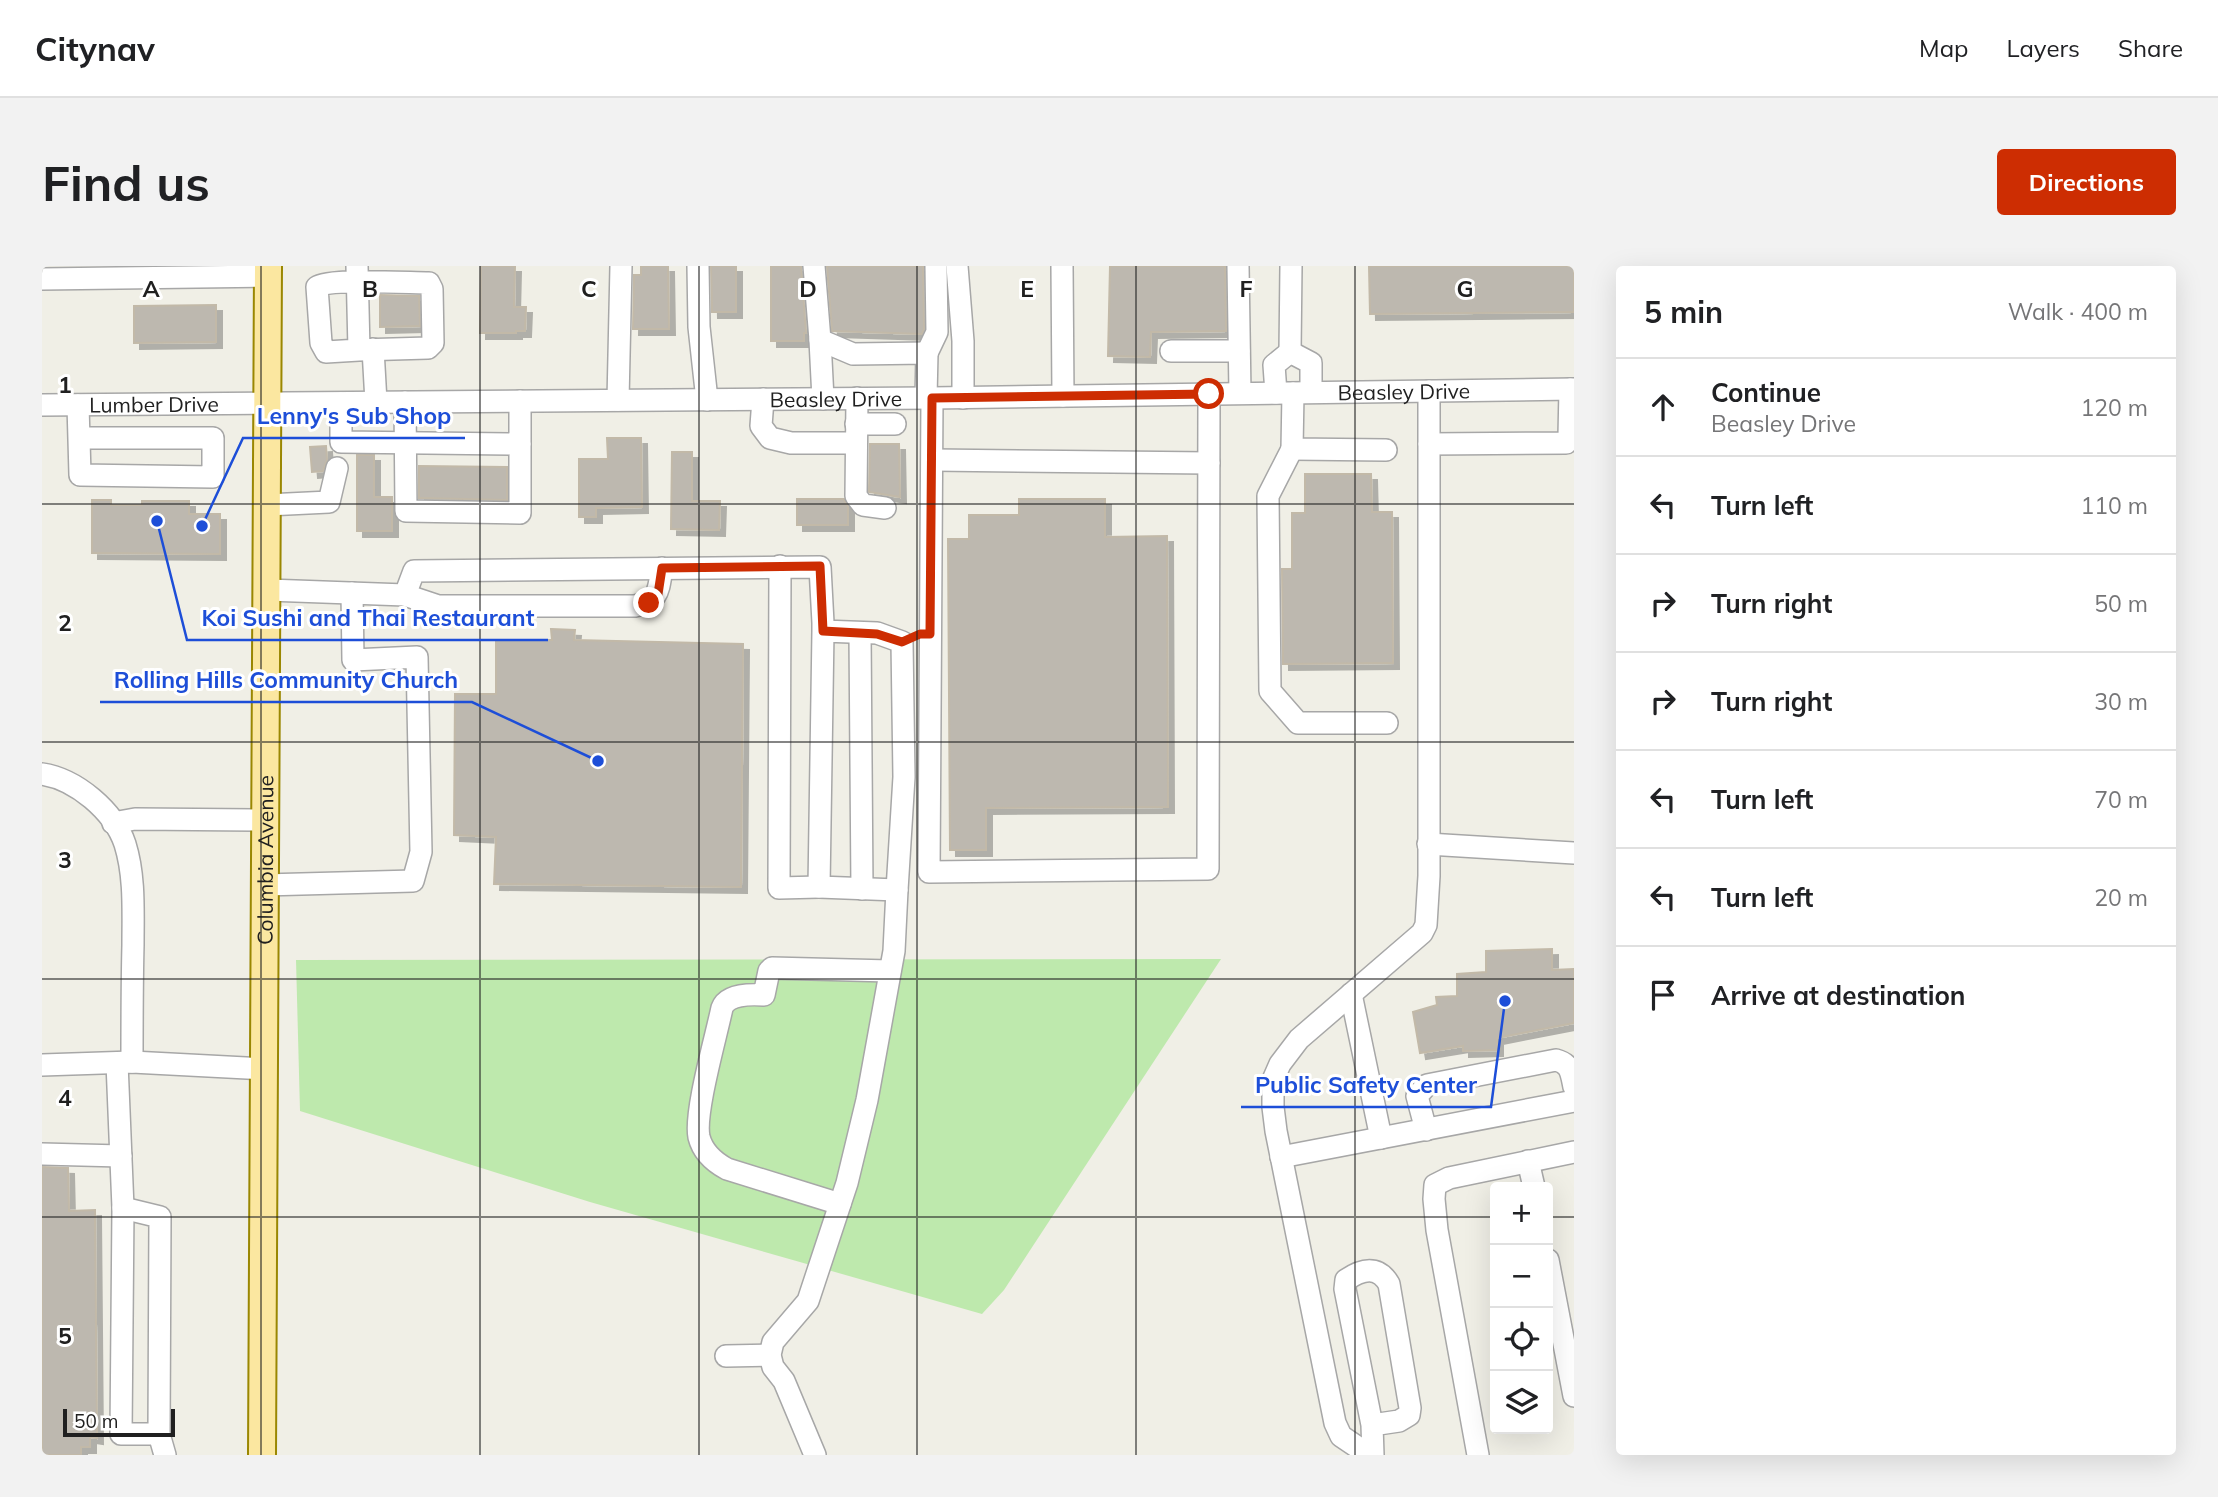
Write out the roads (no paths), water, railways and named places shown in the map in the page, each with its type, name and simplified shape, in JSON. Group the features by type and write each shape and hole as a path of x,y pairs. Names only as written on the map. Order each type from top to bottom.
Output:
{"main road":[{"name":"Columbia Avenue","path":"262,1455 268,590 267,271"}],"street":[{"path":"618,400 621,266"},
{"path":"698,266 699,327 707,400"},
{"path":"814,266 823,399"},
{"path":"936,266 937,332 927,353 933,460 930,540 929,872 1208,869 1209,394"},
{"path":"957,266 963,341 963,398"},
{"path":"1062,266 1063,396"},
{"path":"1238,266 1240,393"},
{"path":"1290,352 1291,266"},
{"path":"42,279 143,272 267,271"},
{"path":"358,274 366,350 376,402"},
{"path":"358,274 429,284 432,289 433,343 428,348 366,350 326,352 321,344 317,287 358,274"},
{"path":"820,340 853,354 927,353"},
{"path":"1171,351 1239,351"},
{"path":"1290,352 1274,365 1293,393"},
{"path":"1290,352 1311,363 1293,393 1292,449 1268,496 1270,691 1298,723 1387,723"},
{"path":"1429,444 1566,443 1569,436 1572,389"},
{"name":"Beasley Drive","path":"266,403 963,398 1572,389"},
{"path":"1371,1455 1341,1436 1335,1423 1281,1157 1273,1107 1273,1080 1299,1040 1422,933 1426,925 1429,844 1429,391"},
{"path":"857,398 856,496 863,505 885,508"},
{"path":"762,399 761,426 771,438 791,443 895,424"},
{"path":"405,402 406,511 520,513 520,401"},
{"name":"Lumber Drive","path":"42,405 266,403"},
{"path":"267,505 329,502 339,457 341,403"},
{"path":"78,405 80,475 213,477 213,438 79,438"},
{"path":"339,457 405,442 520,444"},
{"path":"1292,449 1386,450"},
{"path":"933,460 1209,463"},
{"path":"780,566 779,888 897,890"},
{"path":"405,595 414,571 820,566 823,631 819,887"},
{"path":"268,590 405,595 438,606 635,606 649,603 658,594 662,568"},
{"path":"264,885 414,881 421,852 417,657 353,660 352,593"},
{"path":"823,631 877,634 902,642 920,634 930,634"},
{"path":"860,633 862,889"},
{"path":"815,1455 787,1388 773,1367 769,1355 773,1342 808,1301 840,1204 867,1100 890,971 897,890 904,777 902,642"},
{"path":"42,774 69,783 93,800 113,822 124,842 131,873 121,1156 121,1434 159,1434"},
{"path":"113,822 135,819 265,820"},
{"path":"1429,844 1574,853"},
{"path":"840,1204 727,1169 715,1162 703,1147 697,1123 719,1021 724,1003 729,999 752,994 764,995 772,968 890,971"},
{"path":"1351,994 1381,1138"},
{"path":"1426,1130 1417,1096 1427,1085 1556,1060 1565,1062 1570,1067 1574,1087"},
{"path":"42,1065 125,1062 265,1069"},
{"path":"1281,1157 1574,1101"},
{"path":"1478,1455 1437,1230 1435,1185 1449,1178 1574,1152"},
{"path":"42,1154 121,1156"},
{"path":"1528,1161 1533,1182"},
{"path":"123,1208 160,1217 159,1434 165,1455"},
{"path":"1371,1455 1372,1425 1345,1289 1346,1280 1364,1270 1374,1269 1384,1275 1389,1284 1410,1408 1409,1415 1399,1421 1372,1425"},
{"path":"1553,1286 1574,1396"},
{"path":"726,1356 769,1355"}],"place":[{"name":"Koi Sushi and Thai Restaurant","path":"157,521"},
{"name":"Lenny's Sub Shop","path":"202,526"},
{"name":"Rolling Hills Community Church","path":"598,761"},
{"name":"Public Safety Center","path":"1505,1001"}]}
